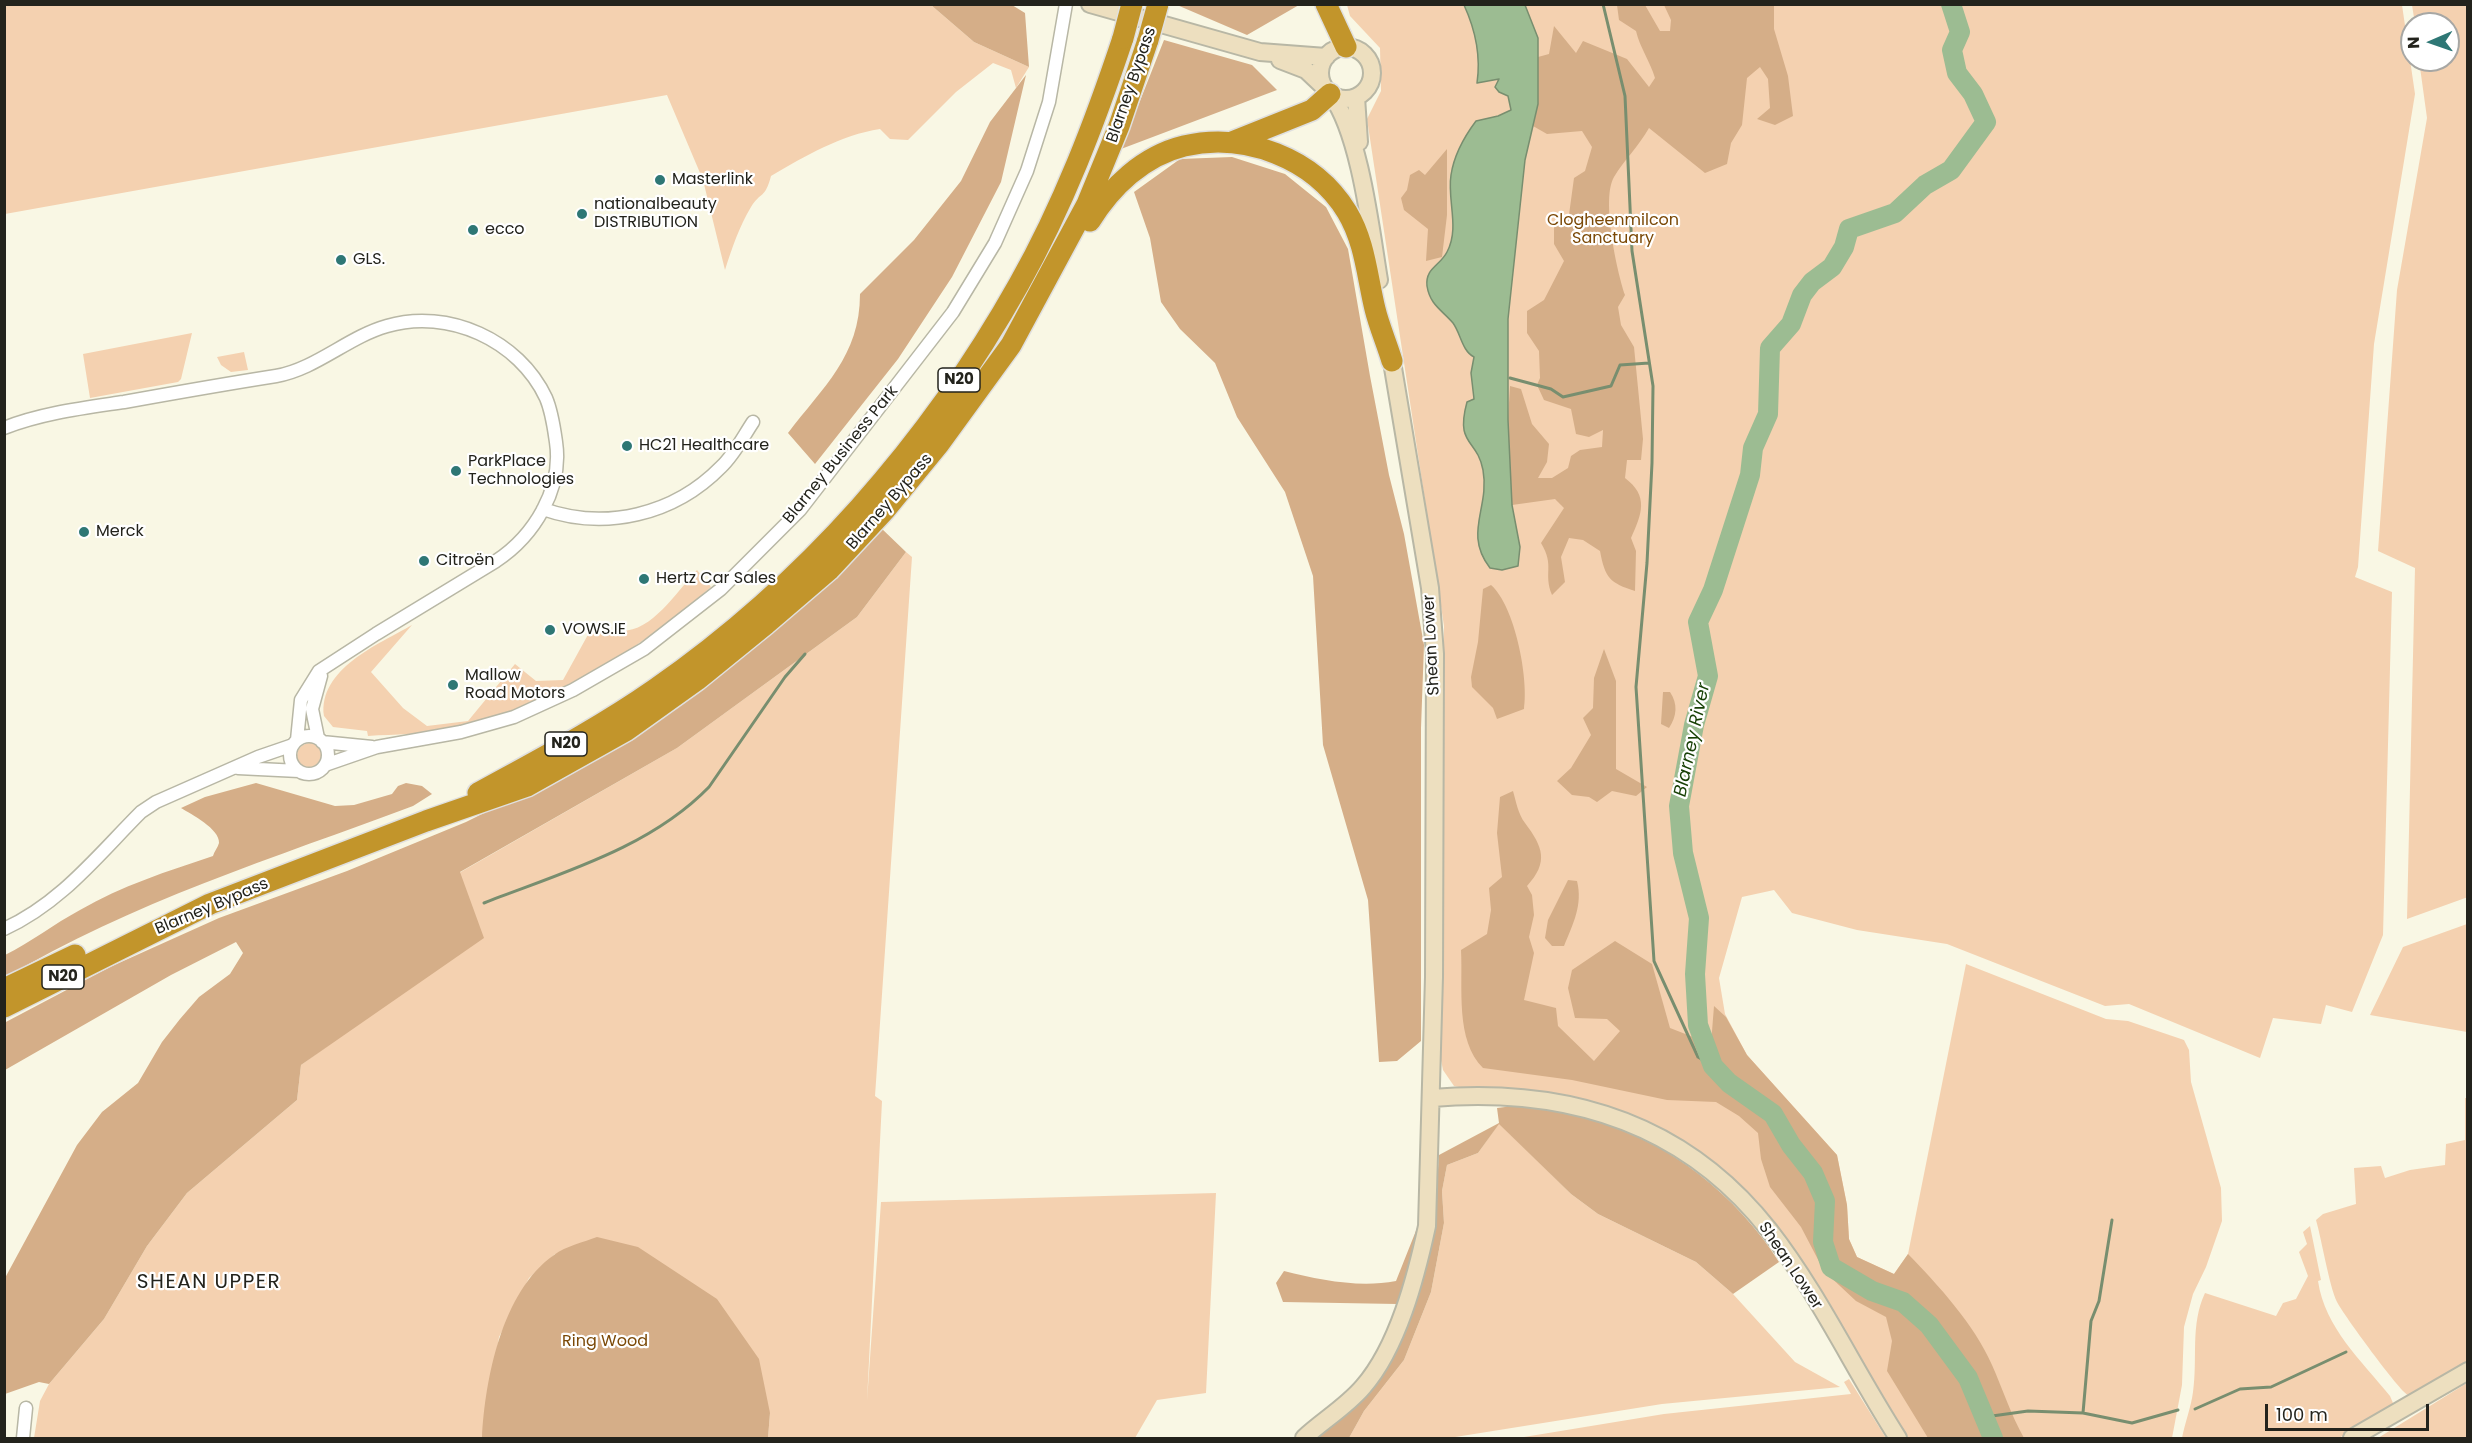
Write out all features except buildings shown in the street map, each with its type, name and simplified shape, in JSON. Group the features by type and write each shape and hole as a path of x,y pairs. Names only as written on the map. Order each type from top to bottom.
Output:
{"highway":[{"name":"Blarney Bypass","path":"426,821 620,713 699,657 816,555 872,494 921,434 1020,282 1055,214 1086,143 1123,38 1132,4"},
{"name":"Blarney Bypass","path":"4,1007 210,904 426,821 527,786 627,730 697,680 829,570 885,510 939,444 1011,345 1087,204 1119,126 1158,4"},
{"path":"1326,4 1346,47"},
{"path":"1011,345 1114,187 1131,173 1182,147 1232,142 1312,110 1329,92"},
{"path":"1232,142 1287,158 1312,174 1332,192 1347,213 1359,236 1375,310 1392,361"},
{"path":"4,989 92,947 122,947"}],"main road":[{"path":"1090,4 1260,52 1306,70 1329,92 1343,99 1356,97 1369,85 1372,71 1370,64 1360,52 1346,47 1338,48 1326,57 1320,72 1329,92"},
{"path":"1260,52 1326,57"},
{"name":"Shean Lower","path":"1329,92 1348,127 1365,196"},
{"name":"Shean Lower","path":"1304,1438 1362,1389 1384,1355 1404,1308 1420,1261 1427,1226 1432,1098 1436,700 1434,621 1365,196 1356,97"},
{"name":"Shean Lower","path":"1432,1098 1554,1100 1607,1114 1635,1125 1684,1152 1743,1200 1769,1230 1804,1283 1898,1438"},
{"path":"2352,1438 2468,1371"}],"street":[{"name":"Blarney Business Park","path":"325,765 376,747 461,732 514,717 612,669 644,649 721,589 800,510 953,312 994,243 1026,171 1049,102 1066,4"},
{"path":"4,428 48,415 280,375 387,326 433,320 468,327 499,343 526,367 546,398 555,432 558,462 543,508 530,530 512,551 323,669 311,682 301,700 291,760 299,771"},
{"path":"543,508 576,519 594,520 624,518 651,511 680,498 722,466 753,422"},
{"path":"236,768 316,772 325,765 328,752 320,740 312,709 323,669"},
{"path":"4,929 32,915 67,888 129,824 156,802 295,743 304,737 376,747"},
{"path":"22,1438 26,1408"}],"green space":[{"path":"5,5 931,5 974,42 1029,67 1016,88 1011,70 993,63 956,92 908,140 890,139 880,129 866,132 824,147 771,176 765,192 754,202 743,222 725,270 703,180 667,95 5,214"},
{"path":"931,5 1012,5 1025,13 1029,67 974,42"},
{"path":"1177,5 1299,5 1247,35"},
{"name":"Clogheenmilcon Sanctuary","path":"1347,5 2402,5 2400,72 2412,72 2415,94 2374,344 2358,567 2355,577 2392,592 2383,935 2352,1012 2326,1005 2321,1024 2273,1018 2260,1058 2129,1004 2105,1006 1947,944 1857,930 1792,913 1774,890 1742,897 1719,978 1725,1014 1747,1055 1837,1155 1847,1205 1849,1239 1857,1257 1894,1274 1908,1254 1966,964 2106,1019 2128,1021 2184,1040 2189,1050 2191,1082 2221,1188 2222,1221 2206,1267 2193,1294 2184,1327 2182,1385 2172,1438 1908,1438 1876,1391 1819,1293 1769,1216 1756,1200 1718,1167 1696,1151 1649,1124 1600,1104 1561,1094 1469,1089 1454,1086 1443,1070 1439,1050 1444,626 1367,119 1381,91 1380,48 1350,16"},
{"path":"1617,5 1645,5 1660,31 1670,31 1671,20 1664,5 1774,5 1774,29 1788,76 1793,116 1775,125 1757,119 1770,108 1768,79 1760,67 1747,78 1742,125 1731,143 1727,164 1705,173 1649,128 1614,177 1610,187 1610,218 1618,270 1625,295 1618,307 1621,325 1634,347 1643,439 1641,460 1627,460 1625,478 1638,492 1641,506 1631,538 1636,551 1635,591 1610,578 1604,568 1600,551 1583,540 1569,538 1561,557 1565,582 1552,595 1548,581 1547,558 1541,543 1564,508 1555,499 1512,505 1508,420 1510,386 1521,389 1532,424 1549,444 1547,462 1538,478 1552,478 1568,468 1571,456 1580,450 1602,447 1603,430 1589,437 1576,434 1571,409 1544,400 1537,385 1540,378 1539,351 1527,333 1527,311 1544,300 1564,261 1554,244 1554,223 1568,222 1574,178 1585,171 1592,147 1582,131 1547,134 1533,126 1538,104 1538,57 1549,54 1554,26 1576,53 1583,41 1627,59 1649,87 1655,78 1653,72 1636,31 1619,20"},
{"path":"2412,5 2467,5 2468,897 2407,919 2415,568 2378,551 2397,290 2427,118 2421,72 2460,72 2460,12 2413,12"},
{"path":"1164,40 1252,65 1277,90 1121,149"},
{"path":"1026,75 1001,182 952,277 898,359 815,464 788,433 837,370 846,353 854,335 860,294 914,240 961,181 990,122"},
{"path":"1447,149 1447,215 1442,257 1426,261 1428,229 1404,210 1401,198 1407,190 1410,175 1419,170 1425,175"},
{"path":"1232,157 1285,174 1326,207 1348,249 1389,475 1404,534 1424,645 1421,728 1421,1041 1397,1061 1379,1062 1368,900 1323,745 1313,576 1285,492 1237,417 1215,363 1180,329 1161,302 1150,238 1134,192 1180,159"},
{"path":"192,333 181,379 178,382 90,398 83,354"},
{"path":"244,352 248,370 231,372 221,365 217,357"},
{"path":"880,527 906,552 857,617 677,748 460,872 484,938 301,1065 297,1100 187,1193 147,1246 104,1319 49,1384 39,1382 5,1394 5,1278 77,1145 102,1112 138,1083 162,1042 180,1019 199,997 230,974 243,953 236,942 171,975 5,1070 4,1023 110,967 219,918 347,871 466,822 560,775"},
{"path":"906,552 912,557 875,1096 882,1101 867,1401 881,1202 1216,1193 1206,1393 1157,1400 1135,1438 768,1438 770,1413 555,1254 529,1278 499,1337 482,1438 34,1438 40,1401 49,1384 104,1319 147,1246 187,1193 297,1100 301,1065 364,1019 459,873 677,748 857,617"},
{"path":"697,570 711,587 683,611 653,634 589,674 521,707 485,720 439,731 368,736 367,731 333,727 324,716 325,699 331,685 341,672 368,650 412,625 371,672 403,708 427,726 468,721 515,664 536,681 563,680 595,622 611,630 626,631 640,627 664,608"},
{"path":"1491,585 1500,595 1513,626 1522,662 1525,696 1524,709 1497,719 1493,708 1472,687 1471,677 1478,642 1483,589"},
{"path":"1604,649 1616,681 1616,769 1647,787 1636,796 1612,791 1597,802 1589,797 1572,795 1557,781 1571,768 1591,735 1583,718 1593,708 1594,678"},
{"path":"1663,692 1670,692 1675,706 1674,719 1669,728 1661,724"},
{"path":"310,743 319,747 323,756 319,765 310,769 301,765 297,756 301,747"},
{"path":"256,783 335,806 354,805 392,794 398,786 406,783 422,786 432,794 413,806 153,904 53,951 5,978 5,955 70,915 128,886 213,856 219,843 215,832 204,822 181,808 205,797"},
{"path":"1513,791 1521,816 1536,840 1541,854 1538,869 1527,886 1532,895 1534,915 1529,937 1534,953 1524,1000 1556,1008 1558,1026 1594,1061 1620,1031 1607,1019 1575,1018 1568,988 1572,970 1615,941 1652,964 1670,1028 1711,1044 1714,1006 1726,1017 1747,1055 1837,1155 1847,1205 1849,1239 1857,1257 1894,1274 1908,1254 1932,1279 1976,1335 1992,1365 2024,1438 1928,1438 1887,1371 1892,1341 1886,1317 1856,1301 1824,1271 1801,1227 1770,1187 1761,1159 1758,1133 1739,1116 1716,1102 1667,1100 1572,1080 1483,1068 1474,1056 1464,1028 1461,997 1461,950 1487,934 1491,910 1489,888 1502,877 1497,833 1500,797"},
{"path":"1568,880 1577,881 1578,906 1564,946 1552,946 1545,938 1548,920"},
{"path":"2467,924 2467,1032 2370,1015 2403,947"},
{"path":"2465,1098 2467,1098 2467,1362 2408,1395 2360,1336 2337,1302 2316,1220 2323,1214 2356,1204 2354,1168 2381,1166 2385,1178 2410,1170 2445,1165 2446,1144 2465,1140"},
{"path":"1521,1105 1593,1119 1621,1129 1674,1157 1722,1193 1762,1238 1779,1262 1733,1294 1696,1262 1598,1214 1571,1194 1499,1124 1478,1153 1447,1165 1442,1191 1444,1223 1431,1292 1404,1360 1364,1411 1349,1438 1318,1438 1390,1363 1402,1331 1435,1212 1439,1155 1499,1123 1497,1108"},
{"path":"1499,1123 1571,1194 1598,1214 1696,1262 1733,1294 1795,1362 1840,1387 1662,1404 1449,1438 1349,1438 1364,1411 1404,1360 1431,1292 1444,1223 1442,1191 1447,1165 1478,1153"},
{"path":"1423,1213 1422,1234 1397,1304 1283,1302 1276,1283 1284,1271 1354,1283 1396,1281"},
{"path":"2310,1226 2321,1280 2318,1281 2328,1314 2346,1343 2390,1396 2393,1403 2391,1408 2339,1438 2182,1438 2193,1392 2196,1329 2200,1305 2205,1293 2276,1316 2283,1303 2296,1299 2308,1276 2299,1252 2307,1244 2303,1232"},
{"name":"Ring Wood","path":"597,1237 638,1247 717,1299 759,1359 770,1413 768,1438 482,1438 492,1364 509,1313 521,1290 536,1271 554,1255"},
{"path":"1849,1379 1886,1438 1518,1438 1664,1414 1851,1394 1844,1382"},
{"path":"2467,1383 2467,1438 2378,1438"}],"shaded area":[{"path":"1464,5 1525,5 1538,38 1538,104 1525,160 1508,319 1508,420 1512,505 1520,547 1518,566 1502,570 1490,568 1478,543 1484,484 1483,470 1465,434 1464,427 1467,402 1474,399 1471,373 1474,357 1464,347 1456,327 1434,303 1427,286 1428,275 1444,257 1451,243 1453,224 1450,185 1454,160 1460,146 1476,121 1498,116 1511,110 1508,96 1499,92 1495,87 1499,79 1477,83 1476,43"}],"waterway":[{"path":"1603,4 1625,96 1632,251 1653,386 1647,563 1636,687 1654,961 1698,1057 1713,1066"},
{"name":"Blarney River","path":"1951,4 1960,32 1952,50 1957,73 1973,94 1986,122 1951,170 1925,185 1895,213 1849,229 1844,247 1832,267 1812,282 1802,295 1791,324 1770,348 1768,414 1753,448 1750,475 1713,590 1698,622 1708,676 1694,725 1679,806 1683,853 1699,918 1695,974 1698,1025 1713,1066 1729,1083 1773,1114 1791,1145 1813,1173 1825,1201 1823,1242 1831,1267 1872,1291 1903,1302 1929,1325 1968,1378 1993,1438"},
{"path":"1510,378 1551,389 1563,397 1611,386 1620,365 1649,363"},
{"path":"484,903 603,857 660,827 686,808 709,787 785,677 805,654"},
{"path":"2083,1413 2091,1321 2099,1301 2112,1220"},
{"path":"2195,1409 2240,1389 2271,1387 2346,1352"},
{"path":"1985,1417 2028,1411 2083,1413 2132,1423 2178,1410"}],"place":[{"name":"Masterlink","path":"660,180"},
{"name":"nationalbeauty DISTRIBUTION","path":"582,214"},
{"name":"ecco","path":"473,230"},
{"name":"GLS.","path":"341,260"},
{"name":"HC21 Healthcare","path":"627,446"},
{"name":"ParkPlace Technologies","path":"456,471"},
{"name":"Merck","path":"84,532"},
{"name":"Citroën","path":"424,561"},
{"name":"Hertz Car Sales","path":"644,579"},
{"name":"VOWS.IE","path":"550,630"},
{"name":"Mallow Road Motors","path":"453,685"}],"district":[{"name":"SHEAN UPPER","path":"209,1283"}]}
